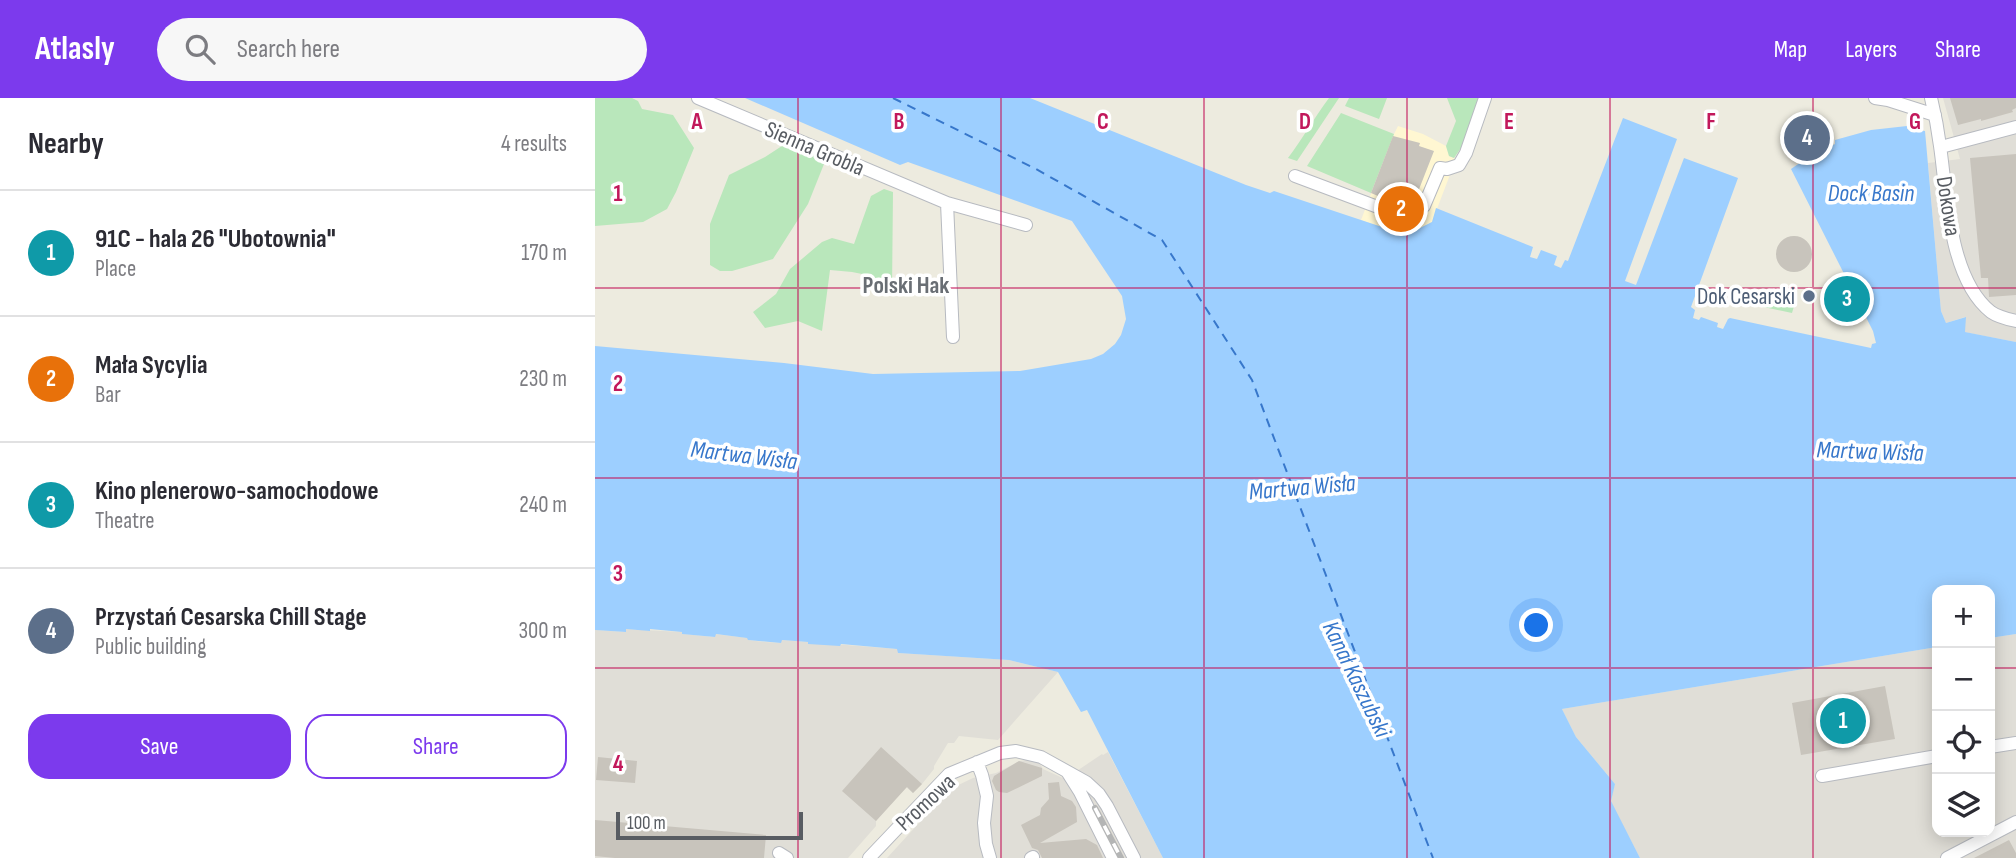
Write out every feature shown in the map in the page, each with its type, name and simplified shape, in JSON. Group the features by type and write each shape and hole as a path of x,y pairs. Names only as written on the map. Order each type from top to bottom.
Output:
{"street":[{"name":"Sienna Grobla","path":"698,98 947,203 1026,225"},
{"path":"1294,177 1407,218 1424,206 1440,168 1459,165 1485,98"},
{"path":"1875,98 1935,116"},
{"name":"Dokowa","path":"1931,98 1941,147 1952,237 1968,281 1974,293 1994,314 2016,321"},
{"path":"1941,147 2016,127"},
{"path":"947,203 953,337"},
{"path":"1995,746 2016,743"},
{"name":"Promowa","path":"869,858 949,774 1000,753 1016,751 1041,757 1086,782 1099,794 1134,858"},
{"path":"1822,776 1932,757"},
{"path":"977,762 987,796 985,844 990,858"},
{"path":"1068,773 1113,858"},
{"path":"1947,858 2016,822"}],"shaded area":[{"path":"1943,98 2016,98 2016,342 1964,332 1965,317 1946,323 1941,311 1928,163 1960,159"},
{"path":"1398,126 1423,134 1446,146 1449,156 1456,159 1432,222 1406,236 1361,220"},
{"path":"626,629 714,637 715,634 765,642 781,643 781,640 898,649 898,653 1009,660 1058,672 998,740 959,736 954,743 948,743 934,769 922,784 913,793 906,787 848,858 595,858 595,630 625,632"},
{"path":"2016,634 2016,858 1640,858 1610,801 1615,784 1576,737 1562,709 1932,648 1932,837 1995,837 1995,637"},
{"path":"1108,752 1163,858 887,858 950,789 973,778 996,773 1020,761 1033,759 1039,762 1043,769 1065,779"}],"green space":[{"path":"595,98 632,98 638,101 642,109 673,115 694,148 667,209 643,222 595,226"},
{"path":"1329,98 1339,98 1297,161 1288,158 1299,143"},
{"path":"1349,98 1387,98 1379,119 1345,106"},
{"path":"1447,98 1479,98 1463,145 1454,158 1449,156 1446,146 1456,121"},
{"path":"1341,113 1394,134 1371,193 1307,166"},
{"path":"785,144 815,156 824,164 808,204 773,259 732,271 720,271 710,265 710,224 729,175"},
{"path":"884,189 893,192 892,291 878,290 872,276 830,270 822,331 798,321 765,328 753,312 776,294 790,269 822,242 832,238 854,244 871,196"},
{"path":"1761,288 1797,296 1792,313 1754,305"}],"water":[{"path":"745,98 1030,98 1246,185 1270,193 1274,191 1406,235 1432,222 1436,208 1533,247 1530,257 1537,259 1541,250 1557,256 1554,265 1561,268 1565,260 1568,261 1623,118 1677,139 1625,281 1636,285 1684,158 1738,178 1691,307 1695,310 1693,318 1699,320 1701,317 1718,323 1717,327 1723,329 1730,318 1871,348 1872,344 1876,343 1873,331 1791,169 1835,144 1835,140 1871,130 1907,126 1907,129 1925,131 1941,311 1946,323 1966,317 1965,332 2016,342 2016,634 1995,637 1995,585 1932,585 1932,648 1562,709 1576,737 1615,784 1611,801 1640,858 1163,858 1087,710 1081,712 1058,672 1009,660 898,653 897,649 782,640 781,643 650,629 626,629 626,632 595,630 595,346 873,374 1020,371 1091,359 1103,354 1121,335 1126,319 1122,296 1072,221 908,162 900,165"}],"building":[{"path":"1950,98 2016,98 2016,108 2013,112 1958,125"},
{"path":"1797,129 1804,150 1787,156 1780,134"},
{"path":"1393,136 1420,143 1419,146 1434,151 1414,202 1406,208 1371,193"},
{"path":"2016,154 2016,295 1989,297 1988,278 1981,278 1970,158"},
{"path":"1794,236 1807,241 1812,254 1807,267 1794,272 1781,267 1776,254 1781,241"},
{"path":"1885,686 1895,739 1801,755 1792,703"},
{"path":"881,747 922,784 913,793 907,787 876,821 842,791"},
{"path":"598,757 637,761 635,783 596,780"},
{"path":"1019,761 1042,768 1042,776 1007,793 996,790 992,781 994,776"},
{"path":"1059,782 1061,796 1072,801 1076,807 1077,822 1040,843 1086,839 1097,845 1103,858 1042,858 1038,850 1032,848 1021,825 1040,815 1041,808 1049,799 1048,783"},
{"path":"595,820 766,835 764,858 595,856"},
{"path":"2009,840 2016,858 1974,858"}],"ferry route":[{"path":"893,98 1036,169 1162,240 1252,380 1433,858"}],"railway":[{"path":"1095,808 1121,858"}],"place":[{"name":"Przystań Cesarska Chill Stage","path":"1807,138"},
{"name":"Mała Sycylia","path":"1401,209"},
{"name":"Dok Cesarski","path":"1809,296"},
{"name":"Kino plenerowo-samochodowe","path":"1847,299"},
{"name":"91C - hala 26 \"Ubotownia\"","path":"1843,721"}],"district":[{"name":"Polski Hak","path":"906,285"}],"water label":[{"name":"Dock Basin","path":"1871,193"},
{"name":"Martwa Wisła","path":"1870,451"},
{"name":"Martwa Wisła","path":"744,455"},
{"name":"Martwa Wisła","path":"1302,487"},
{"name":"Kanał Kaszubski","path":"1357,679"}]}
